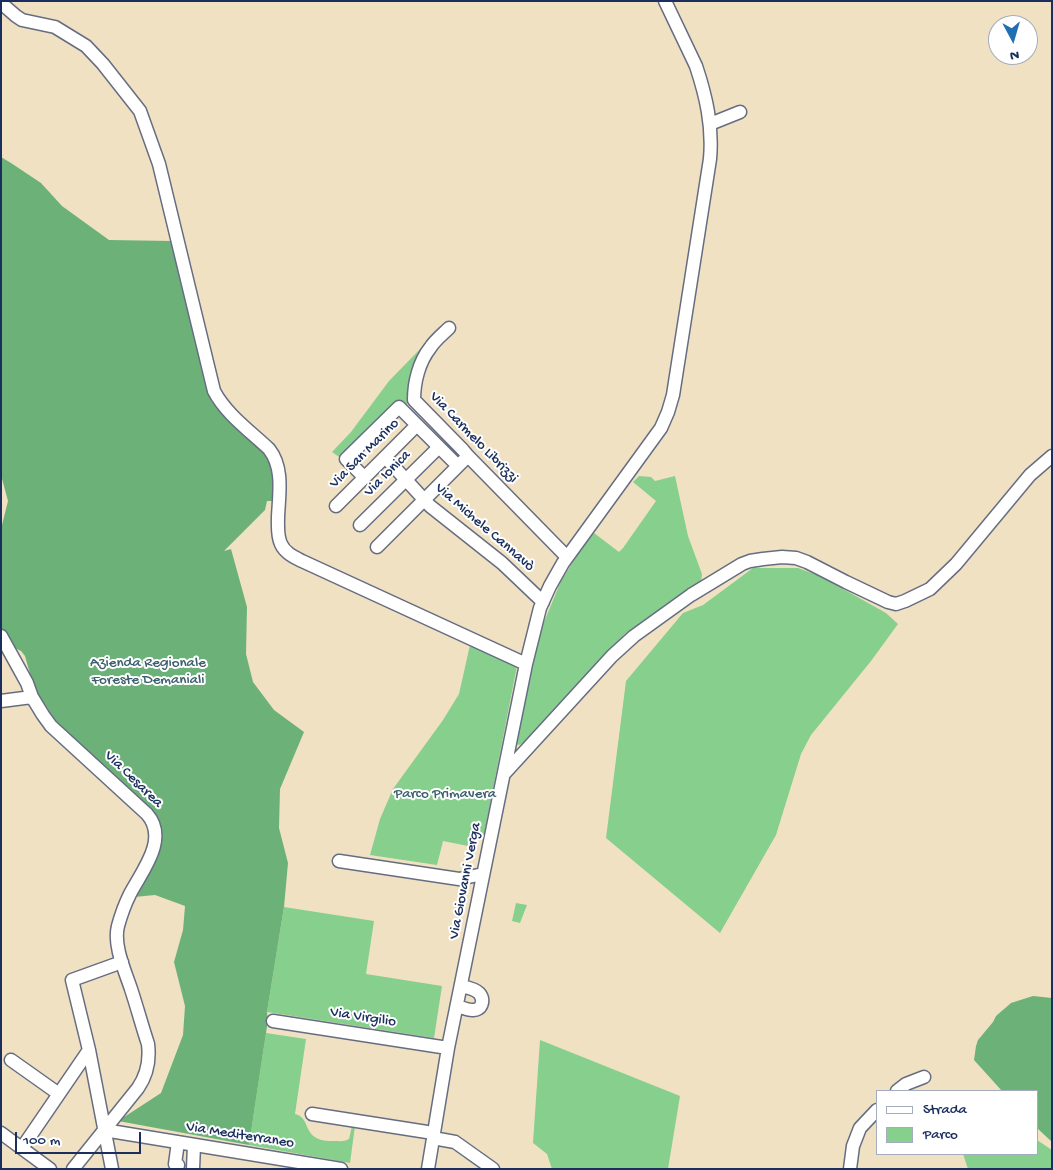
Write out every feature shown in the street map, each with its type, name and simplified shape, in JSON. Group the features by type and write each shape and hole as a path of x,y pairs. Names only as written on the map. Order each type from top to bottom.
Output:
{"street":[{"name":"Via Giovanni Verga","path":"428,1169 430,1135 444,1047 457,1006 526,664 543,602 567,557 661,428 673,395 712,142 704,92 696,66 665,1"},
{"path":"1,3 22,20 55,26 86,46 140,110 159,164 214,391 226,410 269,448 278,465 280,476 278,527 281,544 286,551 293,557 526,664"},
{"path":"710,124 740,112"},
{"name":"Via Carmelo Librizzi","path":"449,328 430,347 423,359 418,373 414,400 567,557"},
{"path":"364,478 346,459 399,407 458,466"},
{"name":"Via San Marino","path":"336,506 417,425"},
{"name":"Via Ionica","path":"360,525 439,447"},
{"path":"376,546 468,456"},
{"path":"504,774 612,656 634,636 690,596 742,564 750,561 782,557 796,558 888,602 896,604 905,601 930,589 956,564 1030,475 1052,456"},
{"name":"Via Michele Cannavò","path":"386,457 430,506 502,563 543,602"},
{"name":"Via Cesarea","path":"1,636 42,715 51,726 150,817 153,823 155,838 152,855 131,893 116,936 122,962 148,1044 148,1066 142,1082 72,1169"},
{"path":"1,701 32,697"},
{"path":"340,861 459,879 483,874"},
{"path":"459,879 480,888"},
{"path":"112,1169 89,1050 72,980 122,962"},
{"path":"457,1006 473,1010 481,1007 482,1003 481,995 478,992 461,986"},
{"name":"Via Virgilio","path":"273,1021 444,1047"},
{"path":"23,1146 89,1050"},
{"path":"11,1060 58,1094"},
{"path":"898,1090 906,1084 924,1077"},
{"path":"850,1169 853,1146 860,1128 876,1111"},
{"path":"312,1114 430,1135 455,1142 493,1169"},
{"name":"Via Mediterraneo","path":"104,1130 341,1169"},
{"path":"1,1133 23,1146 46,1168"},
{"name":"Via Giovanni Verga","path":"421,1169 430,1135"},
{"path":"178,1142 175,1164 178,1165 178,1169"},
{"path":"192,1169 194,1145"}],"green space":[{"name":"Azienda Regionale Foreste Demaniali","path":"1,157 41,183 62,206 109,240 173,241 208,392 212,402 270,458 274,473 272,501 267,501 265,510 224,551 231,549 247,607 246,654 253,682 274,710 304,732 280,789 279,828 288,863 284,907 267,1012 268,1020 249,1145 118,1121 161,1093 183,1035 185,1006 174,962 183,930 185,906 155,895 134,897 161,836 157,817 105,771 58,724 34,688 25,656 6,639 1,628 1,529 8,501 1,475"},
{"path":"424,345 416,364 410,401 342,459 332,452 351,432 389,381"},
{"path":"639,476 651,477 655,481 675,476 688,536 702,574 701,583 625,634 523,743 516,744 538,642 561,581 590,535 594,533 619,552 623,548 656,501 633,482"},
{"path":"753,568 798,568 820,576 886,613 898,624 871,661 811,735 801,754 776,835 720,933 606,838 626,681 683,613 703,605"},
{"name":"Parco Primavera","path":"470,645 517,666 484,835 468,846 443,841 437,865 370,855 380,819 393,789 443,720 459,694"},
{"path":"516,903 527,905 520,923 512,921"},
{"path":"284,907 374,921 366,974 442,986 434,1038 267,1012"},
{"path":"1033,996 1052,998 1052,1142 1038,1129 1038,1090 1001,1090 974,1060 978,1040 996,1016 1011,1003"},
{"path":"266,1033 306,1039 295,1114 305,1121 312,1134 326,1141 344,1141 349,1139 352,1126 355,1126 350,1163 249,1145"},
{"path":"540,1040 680,1096 668,1169 552,1169 547,1154 533,1143"},
{"path":"1038,1141 1052,1150 1052,1169 968,1169 963,1155 1038,1155"}]}
